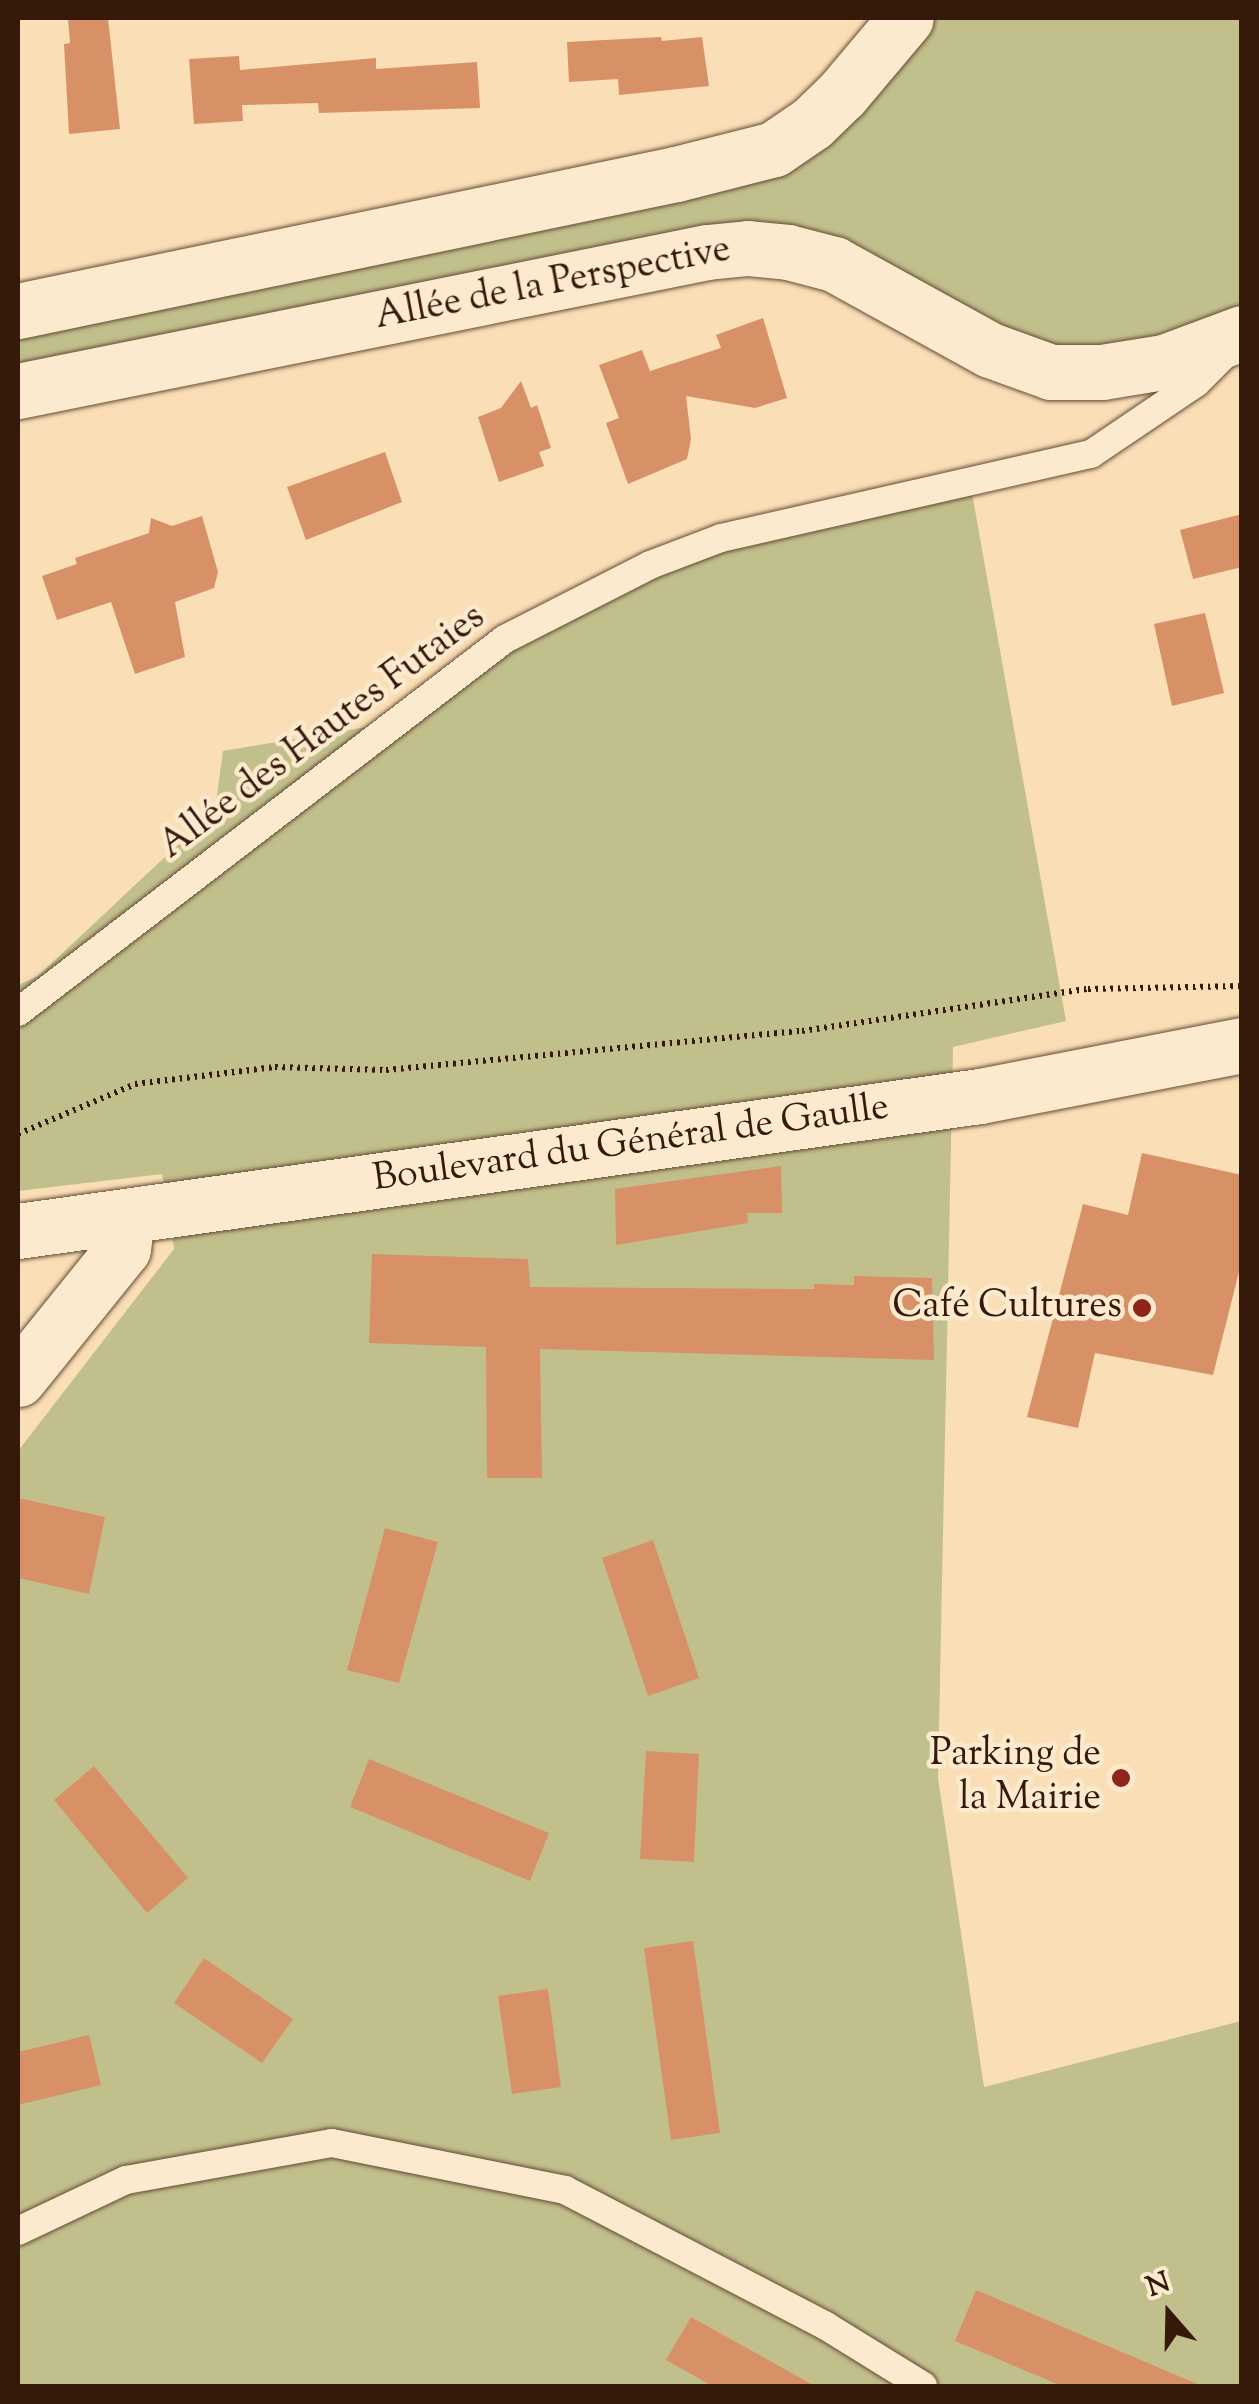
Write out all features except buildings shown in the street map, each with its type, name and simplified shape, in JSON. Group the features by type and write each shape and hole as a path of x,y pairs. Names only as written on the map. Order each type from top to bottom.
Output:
{"street":[{"path":"18,311 656,178 774,148 812,123 842,94 906,18"},
{"name":"Allée de la Perspective","path":"18,391 707,252 748,248 788,252 834,264 990,350 1051,372 1102,372 1164,362 1242,335"},
{"name":"Boulevard du Général de Gaulle","path":"18,1231 980,1096 1242,1045"},
{"path":"18,1379 122,1249 127,1216"}],"lane":[{"name":"Allée des Hautes Futaies","path":"18,1012 505,639 650,564 721,538 1091,454 1196,383 1242,335"},
{"path":"18,2231 126,2180 332,2143 565,2190 826,2326 922,2386"}],"path":[{"path":"18,1134 135,1084 257,1069 386,1070 802,1031 1088,989 1242,986"}],"shaded area":[{"path":"919,18 1241,18 1241,308 1206,331 1051,352 829,244 18,380 18,323 729,176"},
{"path":"970,482 1066,1021 953,1047 938,1778 984,2087 1241,2021 1241,2386 18,2386 18,1451 174,1249 162,1174 18,1191 18,985 38,976 215,810 223,751 391,723 650,565"}],"place":[{"name":"Café Cultures","path":"1142,1308"},
{"name":"Parking de la Mairie","path":"1121,1778"}]}
